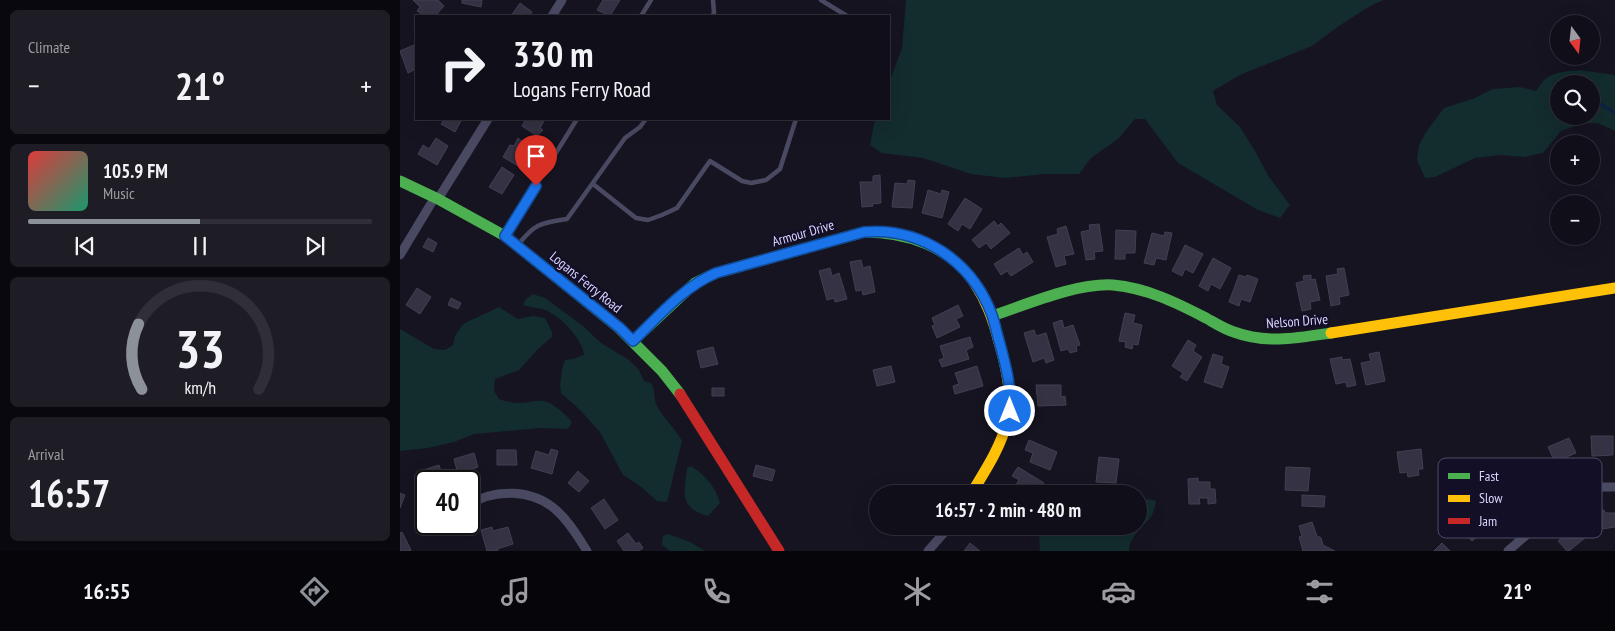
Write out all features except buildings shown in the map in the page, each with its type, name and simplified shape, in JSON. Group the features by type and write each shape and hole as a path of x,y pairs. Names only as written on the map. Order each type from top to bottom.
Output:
{"street":[{"path":"553,15 562,0"},
{"path":"400,255 487,120"},
{"name":"Logans Ferry Road","path":"400,181 437,198 505,236 620,328 662,371 681,395 779,551"},
{"name":"Armour Drive","path":"633,341 685,291 705,277 853,234 894,233 916,238 946,254 975,283 992,316 1008,375 1010,411 1004,434 975,485"},
{"name":"Nelson Drive","path":"992,316 1072,289 1099,285 1112,286 1151,293 1180,305 1232,332 1248,337 1284,340 1615,288"},
{"path":"1602,487 1615,486"},
{"path":"480,500 498,493 512,493 535,498 558,512 587,551"},
{"path":"928,551 942,535"},
{"path":"1508,551 1523,538"}],"lane":[{"path":"642,15 651,0"},
{"path":"713,0 713,15"},
{"path":"821,0 845,15"},
{"path":"505,236 576,120"},
{"path":"517,246 527,233 540,223 567,219 625,138 640,127 645,120"},
{"path":"593,184 636,218 648,220 677,208 710,161 742,181 751,183 766,180 780,169 796,120"}],"green space":[{"path":"906,0 1384,0 1370,6 1312,46 1240,75 1213,91 1217,105 1240,127 1269,177 1290,205 1280,218 1258,210 1178,163 1145,119 1135,119 1118,139 1091,158 1079,174 1045,174 1005,178 971,174 923,158 882,153 870,145 875,120 890,120 890,80 902,48"},
{"path":"1579,70 1615,75 1615,131 1600,124 1600,75 1552,75"},
{"path":"1549,76 1550,125 1578,125 1561,131 1558,135 1550,135 1550,144 1543,153 1524,157 1501,155 1475,158 1435,177 1425,178 1417,160 1419,145 1444,108 1475,98 1493,89 1520,87 1536,91 1540,84"},
{"path":"533,294 545,298 583,326 601,343 629,360 639,370 644,381 651,383 657,406 682,441 667,502 657,501 640,486 623,475 600,432 561,393 562,369 565,360 584,355 583,349 574,334 562,321 548,311 523,305 526,299"},
{"path":"499,307 518,319 533,316 545,318 552,332 552,337 519,370 495,379 494,391 499,399 507,402 540,401 555,406 572,422 568,429 541,428 474,434 454,442 428,448 400,451 400,329 434,349 445,350 453,345 455,336 463,324"},
{"path":"691,466 709,482 718,497 720,503 708,516 692,509 686,499 687,468"},
{"path":"1147,499 1156,501 1153,513 1147,522"},
{"path":"668,534 690,542 705,551 670,551 662,545 663,536"},
{"path":"1039,535 1136,535 1131,541 1129,551 1040,551"}],"waterway":[{"path":"1600,104 1615,113"}],"traffic: fast":[{"path":"400,181 438,199 505,236 619,328 662,371 680,394"},
{"path":"633,341 695,283 716,273 864,232 911,238 939,250 952,259 974,282"},
{"path":"992,316 1068,291 1084,287 1113,285 1138,289 1161,297 1227,329 1246,336 1282,339 1331,333"}],"traffic: slow":[{"path":"974,282 992,318 1009,387 1007,422 1002,438 977,485"},
{"path":"1331,333 1615,288"}],"traffic: jam":[{"path":"680,394 779,551"}],"route":[{"path":"536,186 505,236 620,328 633,341 685,291 705,277 716,273 864,232 894,233 926,242 954,259 975,283 984,298 992,316 1008,375 1010,411"}]}
